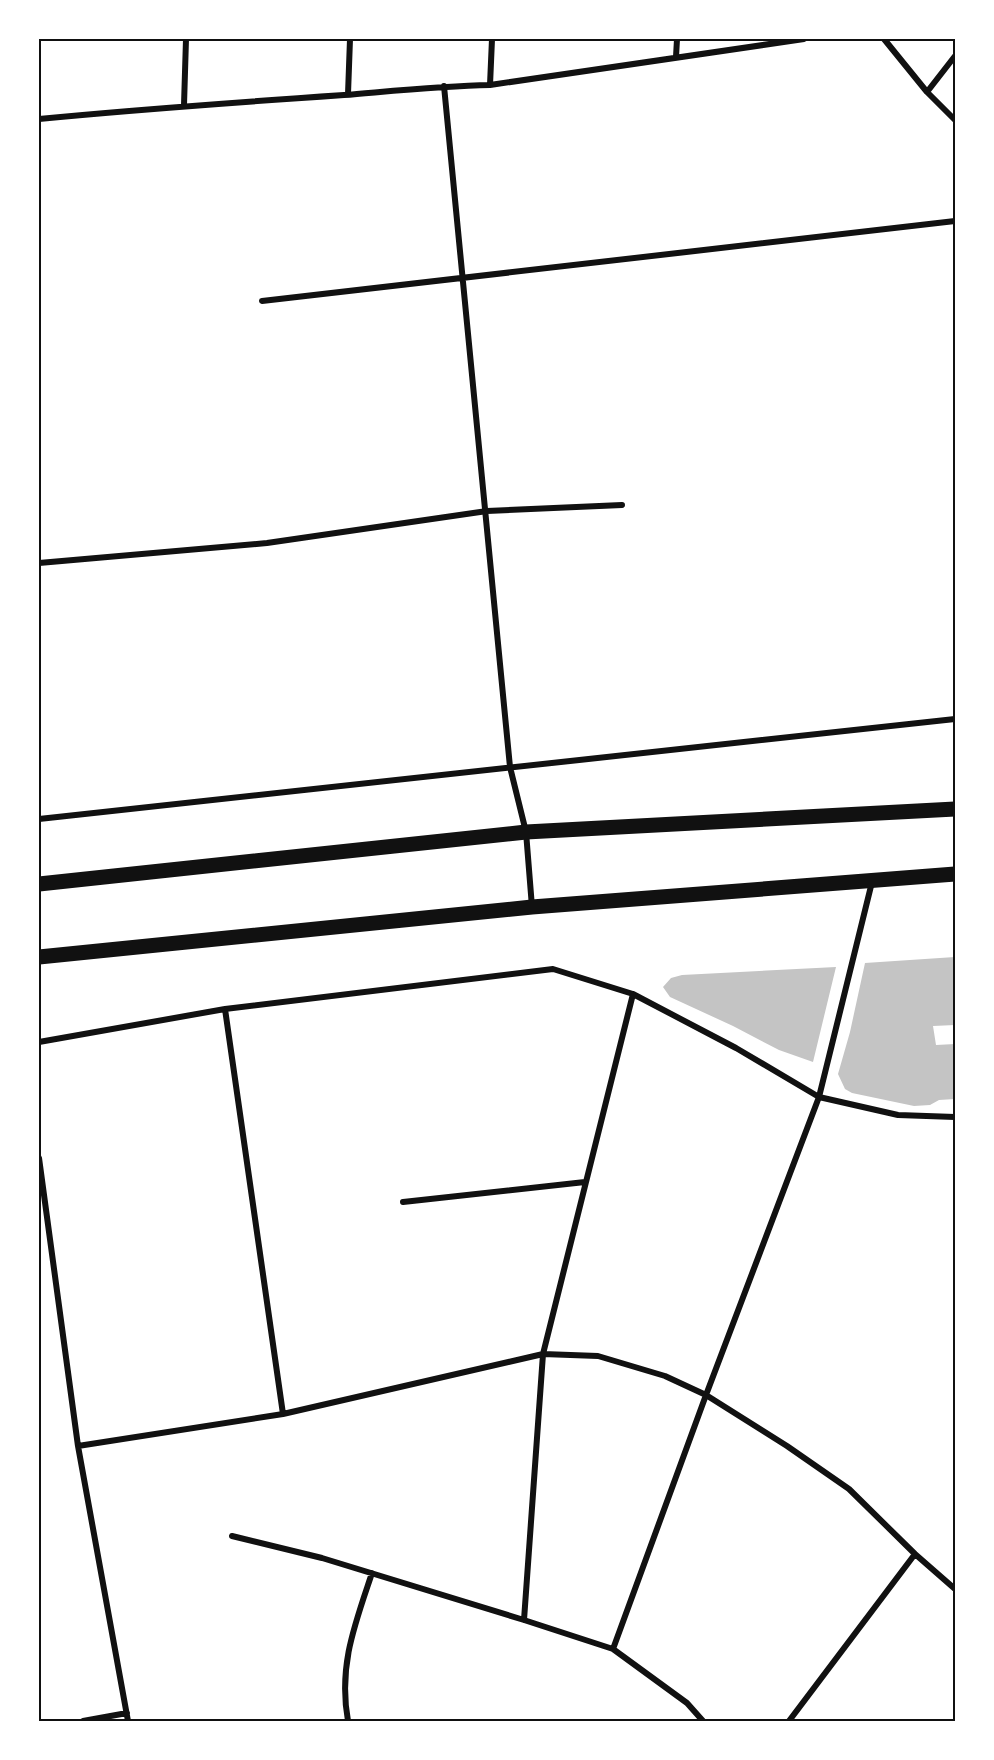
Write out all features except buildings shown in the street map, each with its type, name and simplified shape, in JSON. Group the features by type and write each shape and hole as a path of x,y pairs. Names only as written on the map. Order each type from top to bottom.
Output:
{"main road":[{"path":"39,884 526,832 955,809"},
{"path":"39,957 532,907 955,874"}],"street":[{"path":"183,105 186,39"},
{"path":"348,94 350,39"},
{"path":"490,85 492,39"},
{"path":"676,57 677,39"},
{"path":"39,119 183,105 444,86 490,85 804,39"},
{"path":"884,39 927,92 955,120"},
{"path":"927,92 955,56"},
{"path":"444,86 487,511 510,768 526,832 532,907"},
{"path":"262,302 955,221"},
{"path":"39,563 267,543 487,511 622,505"},
{"path":"39,819 955,720"},
{"path":"613,1649 819,1097 872,881"},
{"path":"39,1042 225,1009 553,969 633,994 736,1048 819,1097 898,1114 955,1117"},
{"path":"524,1620 543,1354 633,994"},
{"path":"225,1009 283,1414"},
{"path":"39,1158 78,1446 128,1721"},
{"path":"403,1202 585,1182"},
{"path":"78,1446 283,1414 543,1354 598,1356 665,1376 706,1395 787,1446 849,1489 915,1554 955,1589"},
{"path":"232,1536 322,1558 613,1649 687,1703 703,1721"},
{"path":"789,1721 915,1554"},
{"path":"348,1721 344,1699 349,1642 372,1573"},
{"path":"83,1721 127,1713"}]}
